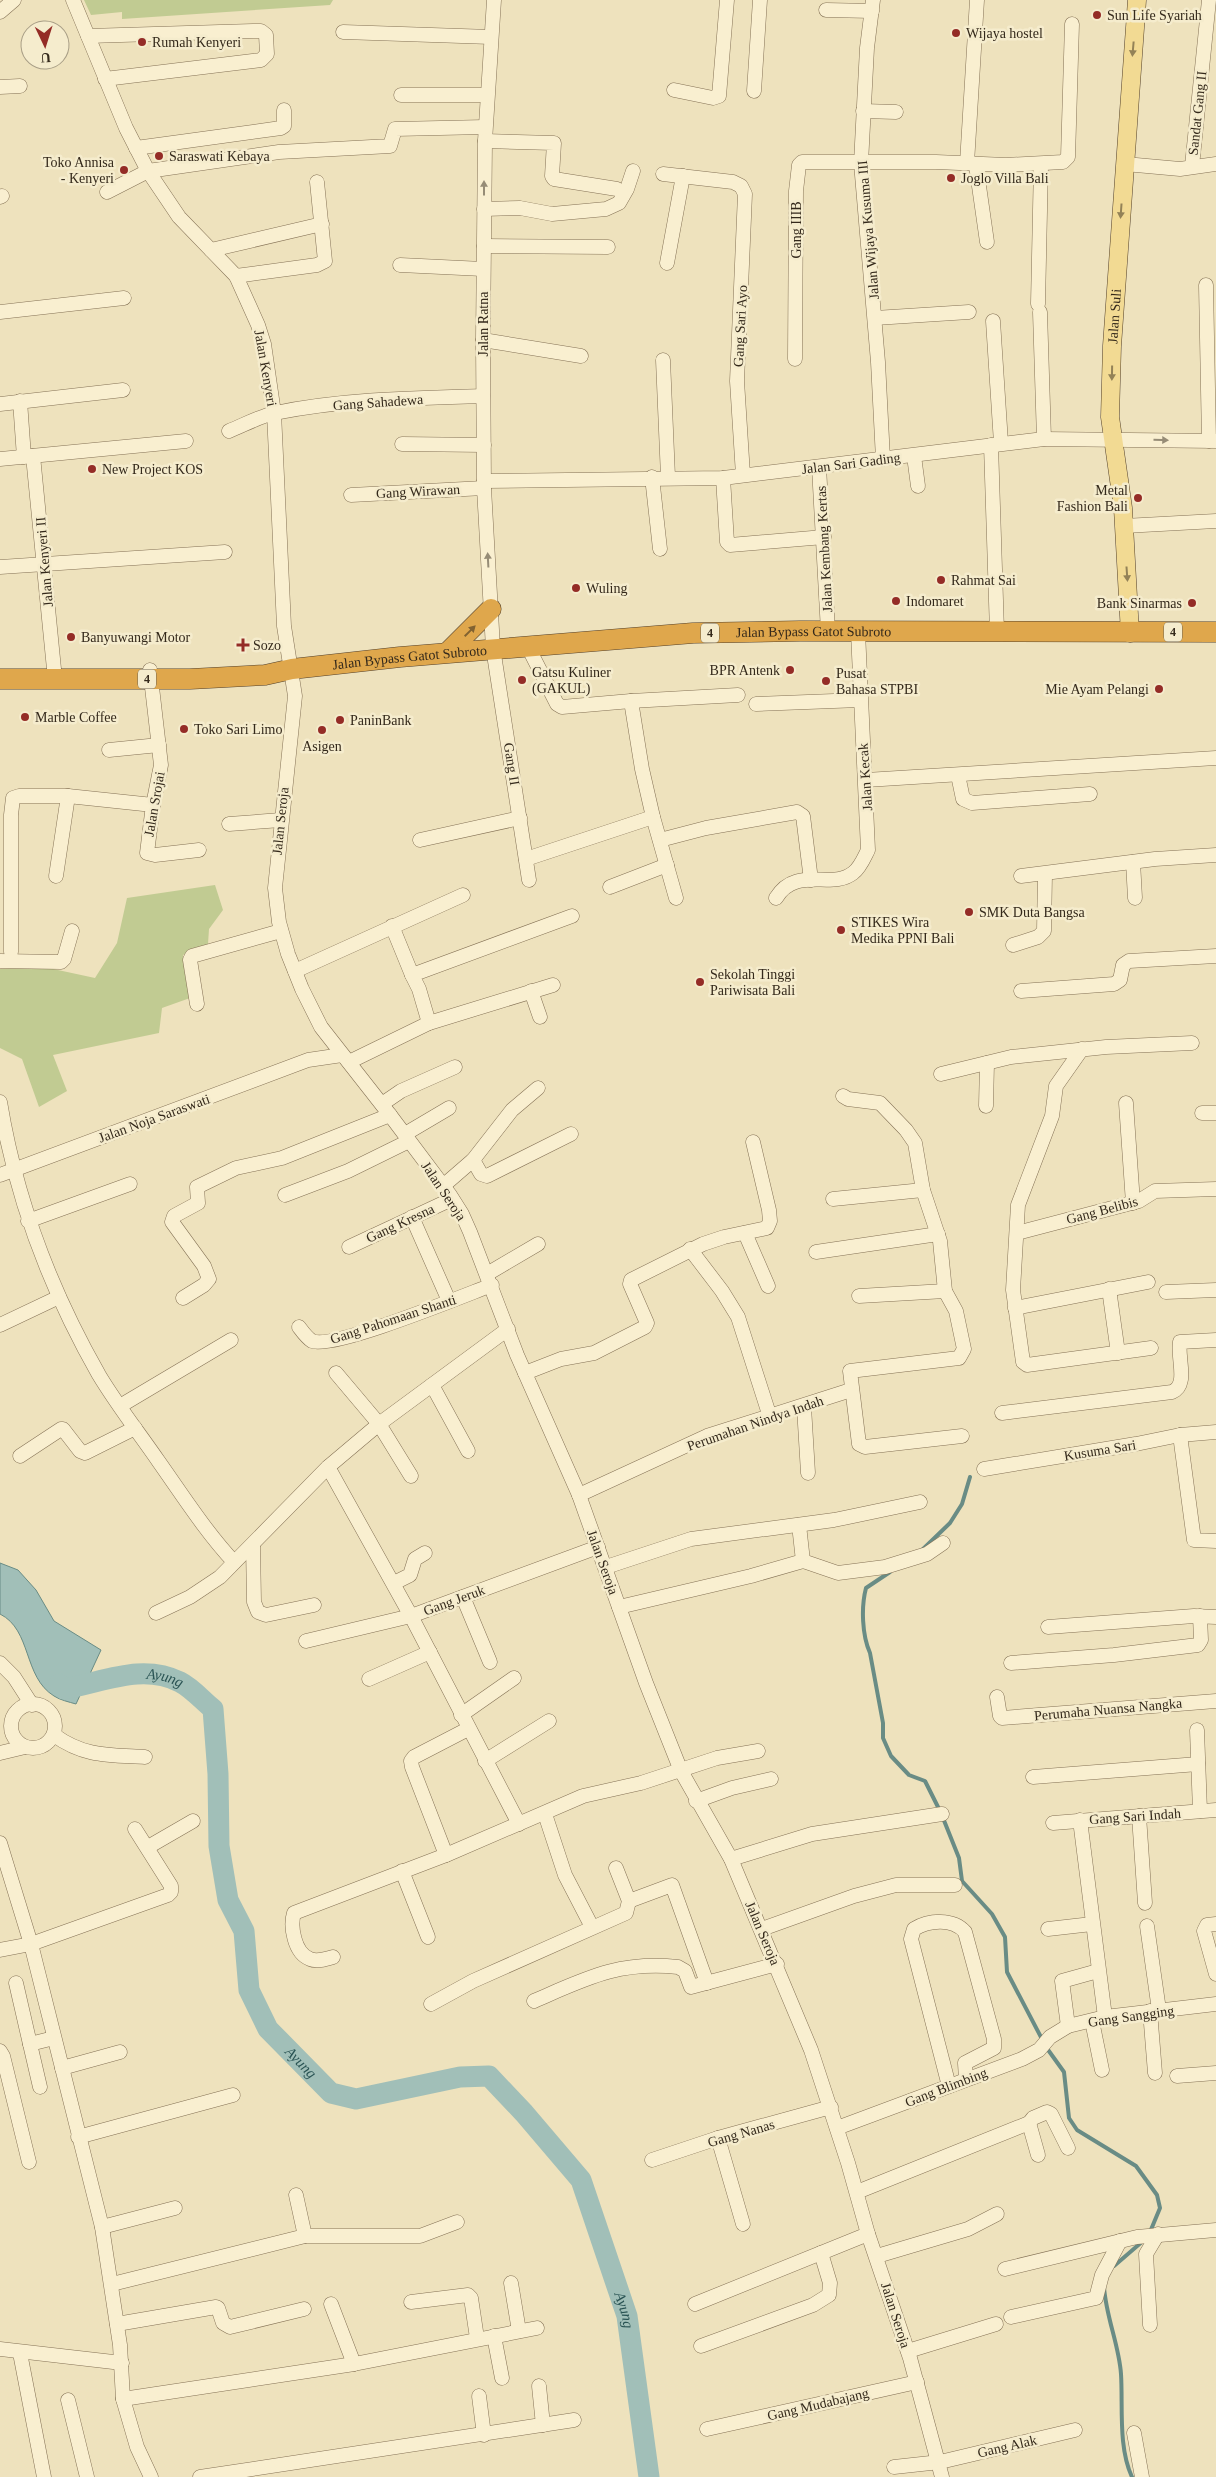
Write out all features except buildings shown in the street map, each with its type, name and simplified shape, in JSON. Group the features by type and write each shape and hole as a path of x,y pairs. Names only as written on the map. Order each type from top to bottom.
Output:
{"highway":[{"path":"448,652 491,609"},
{"name":"Jalan Bypass Gatot Subroto","path":"0,669 265,676 292,669 448,652 493,643 527,645 828,625 858,632 997,632 1131,627 1216,632"},
{"name":"Jalan Bypass Gatot Subroto","path":"0,679 150,674"}],"main road":[{"name":"Jalan Suli","path":"1131,627 1120,485 1110,417 1112,346 1137,0"}],"street":[{"path":"0,12 14,0"},
{"name":"Jalan Kenyeri","path":"73,0 105,78 148,171 179,217 236,276 259,328 268,363 274,413 281,587 284,626 292,669"},
{"name":"Jalan Ratna","path":"493,643 484,485 482,340 486,95 494,0"},
{"path":"674,90 713,98 719,96 728,0"},
{"path":"754,91 760,0"},
{"path":"977,0 972,164 987,242"},
{"name":"Sandat Gang II","path":"1192,166 1209,0"},
{"path":"826,10 873,6"},
{"name":"Jalan Wijaya Kusuma III","path":"873,6 863,111 862,163 883,459"},
{"path":"862,163 1041,164 1063,162 1068,157 1072,24"},
{"path":"88,36 253,31 261,31 266,35 267,54 261,60 105,78"},
{"path":"343,32 491,37"},
{"path":"0,87 20,86"},
{"path":"401,95 486,95"},
{"path":"136,148 281,128 284,126 284,110"},
{"path":"863,111 896,112"},
{"path":"107,192 148,171 278,152 390,146 395,129 485,134 554,143 552,176 554,179 617,189"},
{"name":"Gang IIIB","path":"796,359 797,168 802,162 862,163"},
{"path":"1041,164 1039,308 1044,439"},
{"path":"1125,164 1170,168 1216,164"},
{"path":"484,210 520,208 552,214 606,208 619,203 627,189 633,171"},
{"path":"663,174 683,176 667,263"},
{"name":"Gang Sari Ayo","path":"683,176 733,182 741,186 745,194 738,365 744,475"},
{"path":"236,276 323,263 326,256 318,182"},
{"path":"210,250 322,224"},
{"path":"484,246 608,247"},
{"path":"400,265 483,269"},
{"path":"1206,285 1212,441"},
{"path":"0,312 124,298"},
{"path":"874,318 969,312"},
{"path":"993,321 997,632"},
{"path":"482,340 581,356"},
{"path":"663,360 668,477"},
{"path":"0,404 123,390"},
{"name":"Gang Sahadewa","path":"229,431 274,413 378,400 483,396"},
{"name":"Jalan Kenyeri II","path":"20,401 44,563 54,669"},
{"name":"Jalan Sari Gading","path":"484,485 652,477 723,478 1044,439 1212,441"},
{"path":"0,459 186,441"},
{"path":"402,444 484,445"},
{"path":"914,456 918,486"},
{"name":"Jalan Kembang Kertas","path":"819,467 828,625"},
{"path":"652,477 660,549"},
{"path":"723,478 726,542 730,545 824,537"},
{"name":"Gang Wirawan","path":"351,495 484,485"},
{"path":"1124,526 1216,521"},
{"path":"0,568 44,563 225,552"},
{"name":"Jalan Kecak","path":"776,898 785,886 811,880 845,878 853,874 863,861 869,846 858,632"},
{"name":"Gang II","path":"493,643 529,880"},
{"path":"527,645 560,706 738,695"},
{"name":"Jalan Seroja","path":"292,669 294,704 275,888 281,932 295,971 302,989 329,1039 386,1109 452,1198 462,1214 490,1279 525,1373 579,1495 646,1683 681,1771 731,1858 777,1964 811,2050 831,2107 868,2234 908,2351 940,2462 942,2477"},
{"name":"Jalan Srojai","path":"150,674 162,764 146,850 149,855 199,850"},
{"path":"756,704 860,700"},
{"path":"631,701 642,769 653,817 676,898"},
{"path":"110,750 159,745"},
{"path":"866,780 1216,758"},
{"path":"958,775 963,799 972,803 1090,794"},
{"path":"72,931 62,962 5,956 13,798 19,796 68,796 153,805"},
{"path":"56,876 68,796"},
{"path":"660,840 715,826 797,812 803,816 811,880"},
{"path":"526,859 653,817"},
{"path":"420,840 520,818"},
{"path":"229,824 281,820"},
{"path":"1021,876 1133,862 1216,855"},
{"path":"1133,862 1135,898"},
{"path":"610,887 667,865"},
{"path":"1014,945 1038,937 1044,931 1045,874"},
{"path":"295,971 392,926 463,896"},
{"path":"412,975 572,916"},
{"path":"392,926 419,989 429,1023"},
{"path":"197,1004 190,960 192,956 281,932"},
{"path":"1021,990 1114,984 1120,980 1123,965 1129,961 1216,956"},
{"name":"Jalan Noja Saraswati","path":"6,1172 308,1060 345,1058 429,1023 553,985"},
{"path":"531,991 540,1018"},
{"name":"Jalan Noja Saraswati","path":"308,1060 329,1039"},
{"path":"941,1074 1011,1057 1082,1049 1192,1043"},
{"path":"1082,1049 1056,1086 1052,1116 1018,1204 1017,1233 1013,1259 1015,1308 1024,1364 1151,1348"},
{"path":"986,1106 987,1063"},
{"path":"183,1298 204,1286 209,1279 204,1266 172,1222 174,1216 198,1203 197,1187 236,1168 282,1158 386,1109 401,1091 455,1067"},
{"path":"443,1186 473,1160 512,1110 538,1088"},
{"path":"843,1096 848,1099 880,1103 906,1130 915,1143 923,1190 938,1234 946,1291 956,1311 964,1349 960,1357 850,1371 851,1390 861,1446 962,1436"},
{"path":"0,1102 6,1172 59,1297 100,1375 120,1406 187,1502 234,1562"},
{"path":"1126,1103 1133,1203"},
{"path":"285,1195 348,1171 407,1138 449,1108"},
{"path":"473,1160 481,1174 488,1176 571,1134"},
{"path":"525,1373 561,1359 594,1353 645,1327 647,1322 630,1282 690,1249 724,1237 766,1229 770,1221 765,1187 753,1142"},
{"path":"28,1221 130,1184"},
{"name":"Gang Belibis","path":"1017,1233 1133,1203 1155,1191 1216,1189"},
{"path":"833,1199 923,1190"},
{"name":"Gang Kresna","path":"348,1247 452,1198"},
{"path":"412,1217 449,1301"},
{"path":"745,1233 768,1286"},
{"path":"816,1252 938,1234"},
{"name":"Gang Pahomaan Shanti","path":"299,1327 311,1340 319,1342 336,1339 449,1301 490,1279 538,1244"},
{"path":"690,1249 722,1291 738,1317 770,1417"},
{"path":"1015,1308 1148,1282"},
{"path":"1109,1289 1118,1353"},
{"path":"1166,1292 1216,1290"},
{"path":"859,1296 946,1291"},
{"path":"0,1326 59,1297"},
{"path":"156,1613 190,1597 220,1577 328,1467 379,1424 508,1329"},
{"path":"120,1406 231,1340"},
{"path":"1002,1413 1172,1392 1181,1386 1180,1342 1216,1340"},
{"path":"336,1373 379,1424 411,1476"},
{"path":"432,1385 468,1452"},
{"name":"Perumahan Nindya Indah","path":"579,1495 707,1436 804,1407 851,1390"},
{"path":"804,1407 808,1473"},
{"path":"20,1456 61,1429 63,1429 80,1451 85,1453 135,1428"},
{"name":"Kusuma Sari","path":"984,1469 1180,1435 1216,1432"},
{"path":"1180,1435 1194,1540 1216,1541"},
{"path":"328,1467 412,1616 518,1824"},
{"path":"606,1567 691,1539 834,1520 920,1502"},
{"path":"799,1525 803,1561"},
{"path":"619,1606 751,1576 803,1561 838,1573 851,1572 914,1559 927,1554 943,1542"},
{"path":"253,1545 254,1602 258,1612 266,1615 314,1605"},
{"name":"Gang Jeruk","path":"306,1641 412,1616 598,1547"},
{"path":"394,1583 410,1575 415,1559 425,1553"},
{"path":"463,1597 490,1662"},
{"path":"1048,1627 1200,1616 1216,1617"},
{"path":"1011,1663 1124,1654 1198,1645 1201,1640 1200,1616"},
{"path":"369,1678 430,1652"},
{"path":"0,1663 14,1677 32,1705"},
{"path":"461,1715 514,1678"},
{"name":"Perumaha Nuansa Nangka","path":"997,1697 1000,1718 1216,1701"},
{"path":"0,1753 25,1747 42,1747 54,1735 55,1723 49,1711 44,1708 32,1705 20,1709 15,1714 11,1726 15,1739 25,1747"},
{"path":"485,1761 549,1721"},
{"path":"446,1855 412,1768 411,1761 414,1757 468,1729"},
{"path":"1197,1730 1200,1811"},
{"path":"54,1735 68,1746 87,1753 145,1757"},
{"path":"334,1957 317,1960 308,1958 302,1952 292,1932 291,1923 294,1913 446,1855 545,1814 583,1796 641,1783 717,1758 758,1751"},
{"path":"1033,1777 1198,1764"},
{"path":"696,1800 732,1788 771,1779"},
{"name":"Gang Sari Indah","path":"1053,1823 1216,1810"},
{"path":"545,1814 565,1874 592,1927"},
{"path":"731,1858 812,1834 942,1814"},
{"path":"1139,1816 1145,1904"},
{"path":"1080,1820 1098,1971 1102,2070"},
{"path":"148,1846 194,1821"},
{"path":"0,1950 31,1944 168,1895 170,1886 148,1846 135,1829"},
{"path":"0,1843 31,1944 78,2137 102,2226 118,2324 124,2399 137,2447 151,2477"},
{"path":"431,2004 466,1985 592,1927 623,1915 627,1910 629,1901 616,1868"},
{"path":"402,1871 428,1937"},
{"path":"762,1929 854,1896 896,1884 955,1885"},
{"path":"629,1901 672,1885 707,1982"},
{"path":"948,2086 911,1939 914,1929 930,1922 951,1924 965,1932 994,2039 994,2048 966,2063 966,2079"},
{"path":"1048,1929 1092,1924"},
{"path":"1216,1924 1207,1924 1204,1929 1216,1974"},
{"path":"1147,1926 1154,2011 1154,2073"},
{"path":"534,2002 598,1974 632,1966 678,1967 685,1971 691,1987 777,1964"},
{"path":"1068,2026 1062,1981 1098,1971"},
{"path":"16,1983 40,2087"},
{"name":"Gang Sangging","path":"1050,2037 1068,2026 1099,2019 1216,2004"},
{"name":"Gang Blimbing","path":"837,2128 1039,2050 1050,2037"},
{"path":"30,2044 54,2038"},
{"path":"0,2051 3,2056 29,2162"},
{"path":"62,2068 120,2052"},
{"path":"1177,2076 1216,2073"},
{"path":"78,2137 233,2095"},
{"name":"Gang Nanas","path":"652,2160 718,2138 831,2107"},
{"path":"857,2192 1029,2123 1035,2116 1050,2113 1068,2148"},
{"path":"1029,2123 1038,2155"},
{"path":"718,2138 743,2224"},
{"path":"296,2195 305,2236"},
{"path":"102,2226 175,2208"},
{"path":"877,2256 968,2229 997,2214"},
{"path":"112,2284 305,2236 420,2236 457,2222"},
{"path":"1005,2269 1149,2235 1216,2230"},
{"path":"695,2304 868,2234"},
{"path":"1149,2235 1146,2254 1150,2326"},
{"path":"1010,2317 1096,2298 1102,2275 1120,2241"},
{"path":"701,2346 813,2305 829,2295 830,2283 821,2253"},
{"path":"511,2283 519,2331"},
{"path":"411,2302 468,2295 472,2304 477,2338"},
{"path":"331,2304 354,2364"},
{"path":"118,2324 216,2307 224,2323 230,2327 304,2309"},
{"path":"908,2351 996,2324"},
{"path":"124,2399 354,2364 477,2338 536,2328"},
{"path":"494,2336 502,2378"},
{"path":"0,2349 20,2353 122,2363"},
{"path":"20,2353 44,2477"},
{"name":"Gang Mudabajang","path":"713,2428 917,2382"},
{"path":"539,2386 543,2425"},
{"path":"479,2396 484,2435"},
{"path":"68,2400 87,2477"},
{"path":"200,2477 574,2420"},
{"name":"Gang Alak","path":"894,2467 940,2462 1075,2430"},
{"path":"1134,2433 1142,2477"}],"green space":[{"path":"84,0 333,0 330,5 122,19 122,12 91,15"},
{"path":"215,885 223,910 209,929 208,944 183,955 190,998 162,1008 159,1033 53,1055 67,1091 39,1107 22,1059 0,1048 0,969 44,967 95,978 117,943 127,898"}],"water":[{"path":"0,1563 18,1570 36,1590 54,1621 101,1650 76,1704 56,1697 44,1688 37,1677 18,1631 10,1621 0,1614"}],"waterway":[{"path":"922,1550 950,1523 962,1504 970,1477"},
{"path":"890,1572 866,1588 863,1612 865,1638 870,1653 883,1723 883,1738 891,1756 909,1775 925,1781 940,1811"},
{"name":"Ayung","path":"59,1684 64,1689 123,1676 151,1674 180,1682 213,1709 218,1774 219,1846 228,1900 244,1931 249,1990 268,2029 331,2093 356,2099 460,2077 489,2076 524,2113 581,2180 627,2316 649,2477"},
{"path":"943,1818 959,1858 962,1881 992,1914 1005,1937 1007,1972 1043,2041"},
{"path":"1046,2047 1064,2072 1069,2118 1077,2130 1136,2166 1157,2195 1160,2208 1150,2232"},
{"path":"1114,2266 1143,2241"},
{"path":"1104,2287 1107,2309 1120,2363 1123,2440 1132,2477"}],"place":[{"name":"Sun Life Syariah","path":"1097,15"},
{"name":"Wijaya hostel","path":"956,33"},
{"name":"Rumah Kenyeri","path":"142,42"},
{"name":"Saraswati Kebaya","path":"159,156"},
{"name":"Toko Annisa - Kenyeri","path":"124,170"},
{"name":"Joglo Villa Bali","path":"951,178"},
{"name":"New Project KOS","path":"92,469"},
{"name":"Metal Fashion Bali","path":"1138,498"},
{"name":"Rahmat Sai","path":"941,580"},
{"name":"Wuling","path":"576,588"},
{"name":"Indomaret","path":"896,601"},
{"name":"Bank Sinarmas","path":"1192,603"},
{"name":"Banyuwangi Motor","path":"71,637"},
{"name":"Sozo","path":"243,645"},
{"name":"BPR Antenk","path":"790,670"},
{"name":"Gatsu Kuliner (GAKUL)","path":"522,680"},
{"name":"Pusat Bahasa STPBI","path":"826,681"},
{"name":"Mie Ayam Pelangi","path":"1159,689"},
{"name":"Marble Coffee","path":"25,717"},
{"name":"PaninBank","path":"340,720"},
{"name":"Toko Sari Limo","path":"184,729"},
{"name":"Asigen","path":"322,730"},
{"name":"SMK Duta Bangsa","path":"969,912"},
{"name":"STIKES Wira Medika PPNI Bali","path":"841,930"},
{"name":"Sekolah Tinggi Pariwisata Bali","path":"700,982"}]}
